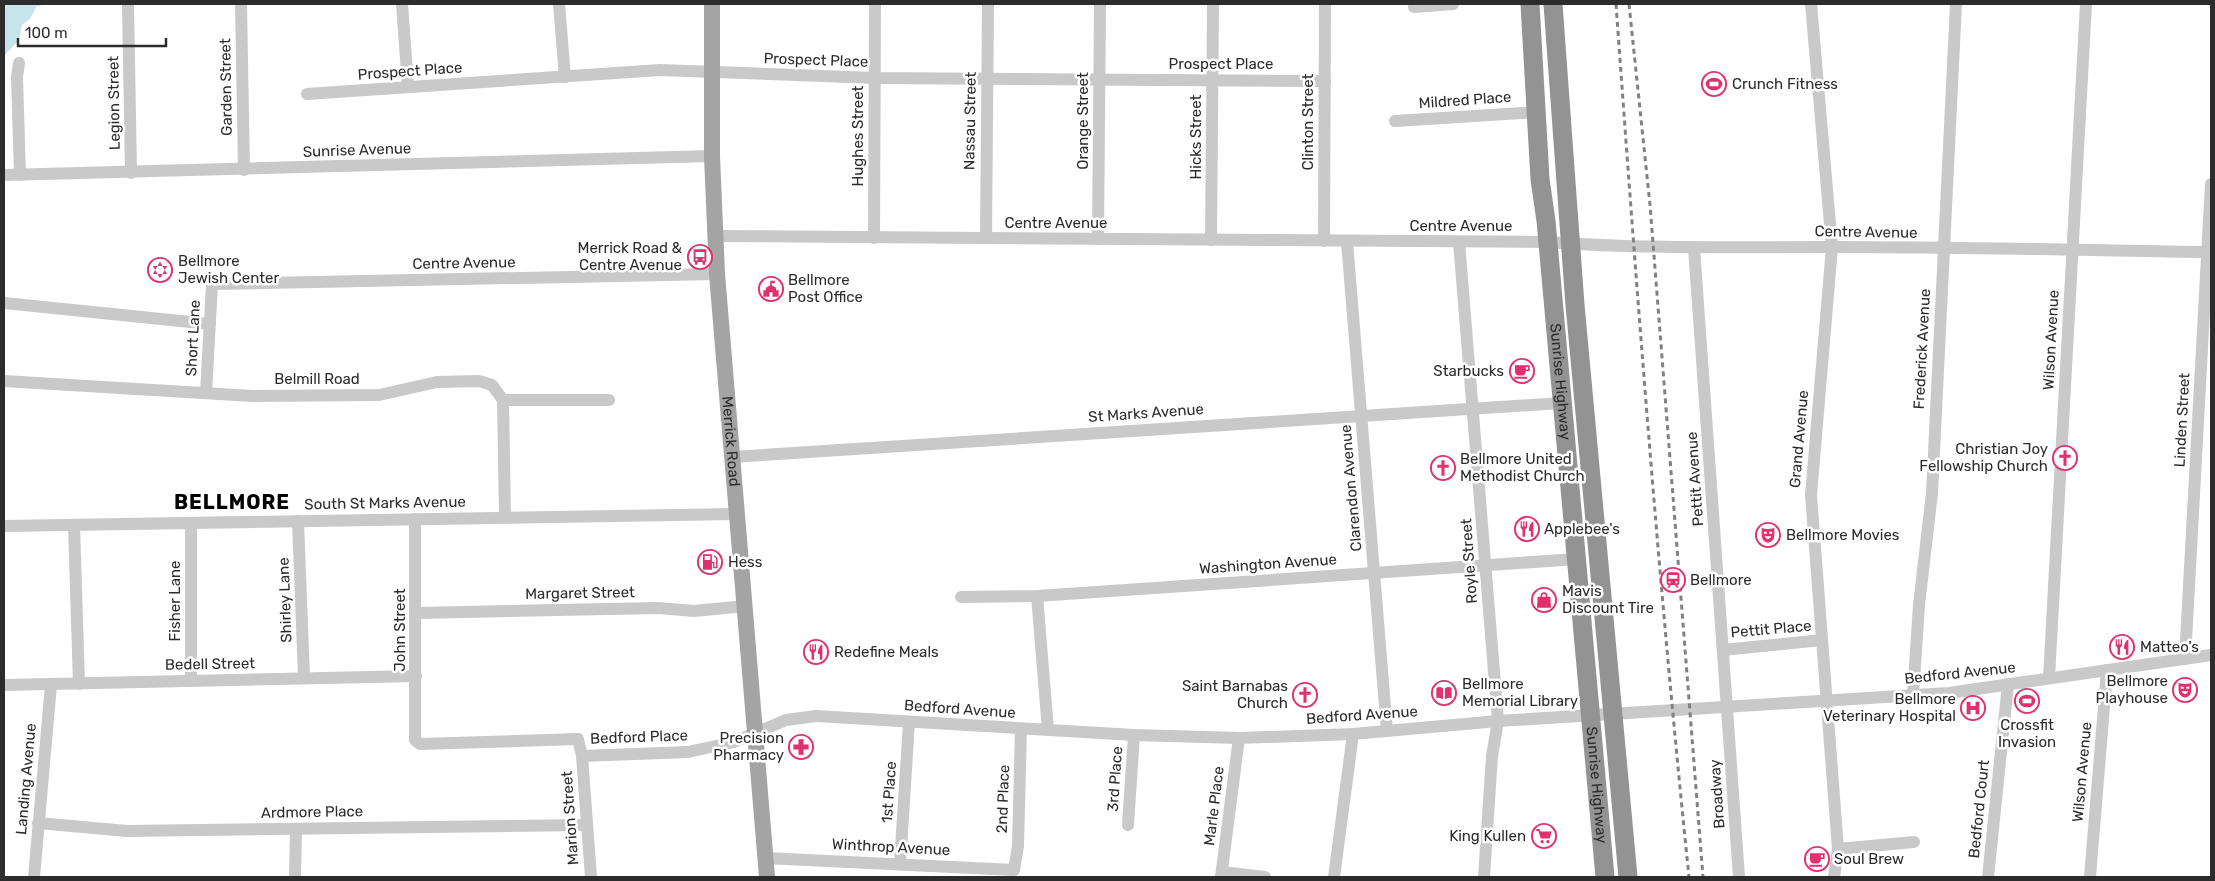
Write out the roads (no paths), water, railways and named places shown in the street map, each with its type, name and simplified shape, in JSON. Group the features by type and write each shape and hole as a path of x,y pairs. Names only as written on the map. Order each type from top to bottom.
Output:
{"highway":[{"name":"Sunrise Highway","path":"1530,4 1538,112 1540,179 1548,242 1604,877"},
{"name":"Sunrise Highway","path":"1552,4 1571,244 1628,877"}],"main road":[{"name":"Merrick Road","path":"712,4 712,156 717,274 767,877"}],"street":[{"name":"Legion Street","path":"128,4 131,173"},
{"name":"Garden Street","path":"241,4 244,170"},
{"path":"402,4 408,87"},
{"path":"559,4 565,76"},
{"name":"Hughes Street","path":"874,238 875,4"},
{"name":"Nassau Street","path":"986,238 988,4"},
{"name":"Orange Street","path":"1098,239 1100,4"},
{"name":"Hicks Street","path":"1211,240 1212,4"},
{"name":"Clinton Street","path":"1324,241 1325,4"},
{"path":"1414,7 1453,4"},
{"name":"Grand Avenue","path":"1811,4 1832,247 1811,495 1838,849 1834,877"},
{"name":"Frederick Avenue","path":"1913,695 1932,493 1956,4"},
{"name":"Wilson Avenue","path":"2049,678 2086,4"},
{"path":"20,63 17,77 20,175"},
{"name":"Prospect Place","path":"307,94 660,70 711,74 875,78 1325,81"},
{"name":"Mildred Place","path":"1395,121 1538,112"},
{"name":"Sunrise Avenue","path":"4,175 712,156"},
{"name":"Linden Street","path":"2185,659 2211,184"},
{"name":"Centre Avenue","path":"715,236 1548,242 1694,248 1832,247 2208,252"},
{"name":"Clarendon Avenue","path":"1347,242 1387,731"},
{"name":"Royle Street","path":"1460,242 1498,721 1492,756 1484,877"},
{"name":"Pettit Avenue","path":"1694,248 1728,708"},
{"name":"Centre Avenue","path":"212,284 717,274"},
{"name":"Short Lane","path":"206,393 212,284"},
{"path":"4,303 210,324"},
{"name":"Belmill Road","path":"4,381 252,396 379,395 436,382 479,381 492,385 503,400"},
{"path":"505,517 503,400 609,400"},
{"name":"St Marks Avenue","path":"732,457 1562,403"},
{"name":"South St Marks Avenue","path":"4,526 737,514"},
{"name":"John Street","path":"415,519 417,613 415,740"},
{"name":"Shirley Lane","path":"298,521 304,678"},
{"name":"Fisher Lane","path":"191,523 191,680"},
{"path":"74,525 79,684"},
{"name":"Washington Avenue","path":"961,597 1037,596 1577,559"},
{"path":"1037,596 1048,730"},
{"name":"Margaret Street","path":"417,613 658,608 694,611 745,606"},
{"name":"Pettit Place","path":"1723,650 1822,640"},
{"name":"Bedford Avenue","path":"755,732 786,720 816,716 1134,735 1239,738 1353,734 1498,721 1913,695 2008,684 2211,655"},
{"name":"Wilson Avenue","path":"2090,877 2107,670"},
{"name":"Bedell Street","path":"4,685 416,676"},
{"name":"Landing Avenue","path":"34,877 51,684"},
{"name":"Bedford Court","path":"1988,877 2008,684"},
{"name":"Broadway","path":"1728,708 1739,877"},
{"name":"1st Place","path":"900,864 909,722"},
{"name":"2nd Place","path":"1014,870 1018,846 1022,729"},
{"name":"Bedford Place","path":"415,740 420,744 578,739 582,756 688,752 734,742 755,732"},
{"path":"1334,877 1353,734"},
{"name":"3rd Place","path":"1128,825 1134,735"},
{"name":"Marle Place","path":"1221,874 1239,738"},
{"name":"Marion Street","path":"582,756 591,877"},
{"name":"Ardmore Place","path":"38,823 127,831 587,825"},
{"path":"294,877 296,828"},
{"path":"1838,849 1914,842"},
{"name":"Winthrop Avenue","path":"765,858 1014,870"},
{"path":"1221,874 1265,877"}],"water":[{"path":"4,4 45,4 36,7 30,19 22,25 19,40 4,56"}],"railway":[{"path":"1616,4 1649,441 1689,877"},
{"path":"1629,4 1650,205 1703,877"}],"place":[{"name":"Crunch Fitness","path":"1714,84"},
{"name":"Merrick Road & Centre Avenue","path":"700,257"},
{"name":"Bellmore Jewish Center","path":"160,270"},
{"name":"Bellmore Post Office","path":"771,289"},
{"name":"Starbucks","path":"1522,371"},
{"name":"Christian Joy Fellowship Church","path":"2065,458"},
{"name":"Bellmore United Methodist Church","path":"1443,468"},
{"name":"Applebee's","path":"1527,529"},
{"name":"Bellmore Movies","path":"1768,535"},
{"name":"Hess","path":"710,562"},
{"name":"Bellmore","path":"1673,580"},
{"name":"Mavis Discount Tire","path":"1544,600"},
{"name":"Matteo's","path":"2122,647"},
{"name":"Redefine Meals","path":"816,652"},
{"name":"Bellmore Playhouse","path":"2185,690"},
{"name":"Bellmore Memorial Library","path":"1444,693"},
{"name":"Saint Barnabas Church","path":"1305,695"},
{"name":"Crossfit Invasion","path":"2027,701"},
{"name":"Bellmore Veterinary Hospital","path":"1973,708"},
{"name":"Precision Pharmacy","path":"801,747"},
{"name":"King Kullen","path":"1544,836"},
{"name":"Soul Brew","path":"1817,859"}],"district":[{"name":"BELLMORE","path":"232,502"}]}
